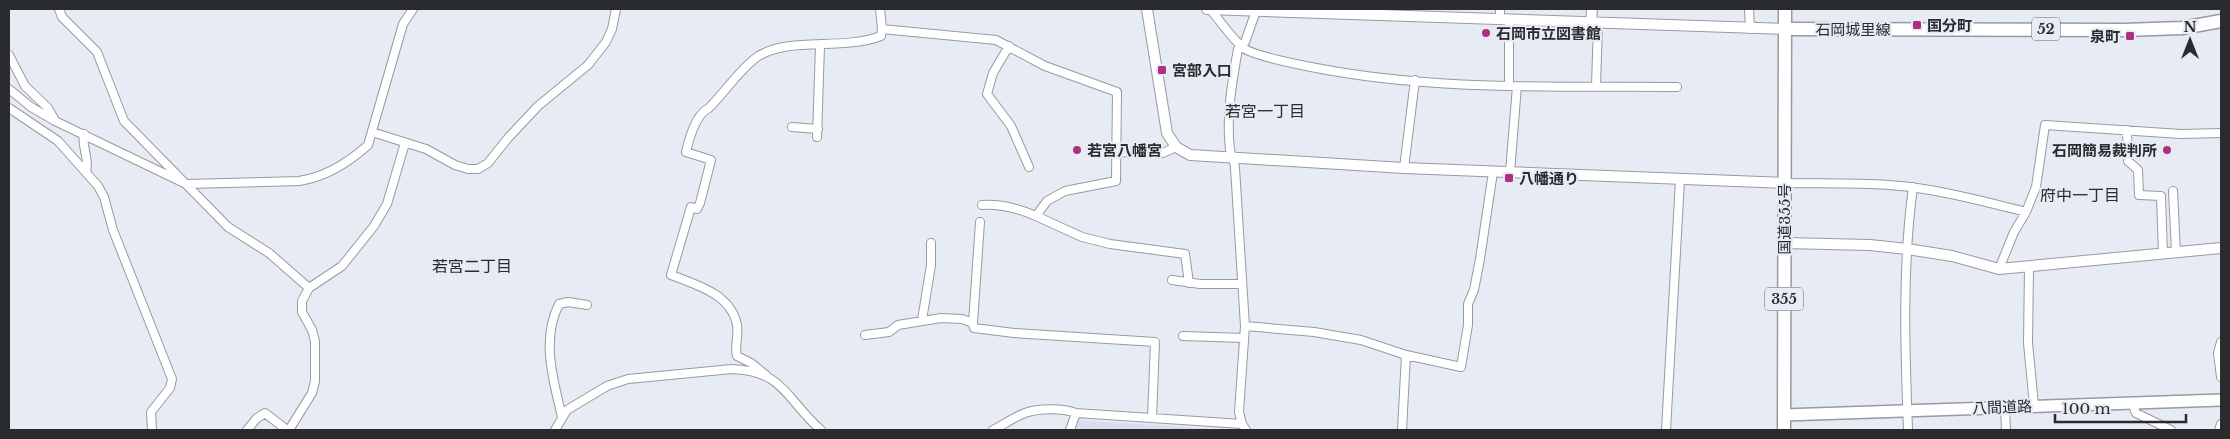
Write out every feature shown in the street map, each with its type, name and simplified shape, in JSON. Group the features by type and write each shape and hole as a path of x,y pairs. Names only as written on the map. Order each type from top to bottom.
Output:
{"main road":[{"name":"国道355号","path":"1784,430 1785,9"},
{"name":"石岡城里線","path":"1784,30 2124,30 2182,28 2221,21"},
{"name":"八間道路","path":"1784,415 2221,400"}],"street":[{"path":"59,9 62,17 97,52 124,121 228,227 270,254 309,288"},
{"path":"9,89 31,107 55,121 186,184 299,181 316,178 354,157 368,145 403,24 413,9"},
{"path":"372,132 426,149 455,165 468,169 478,169 488,163 523,122 565,82 588,65 612,29 616,9"},
{"path":"820,430 806,418 776,382 751,363 738,356 736,351 737,325 734,316 718,295 708,289 672,275 692,208 696,209 700,203 711,160 686,152 688,141 703,111 709,108 725,92 750,62 758,56 779,47 820,46 870,40 881,36 880,9"},
{"path":"1147,9 1164,124 1170,140 1176,147 1190,155 1493,172 1913,187 1960,195 2026,212"},
{"path":"1209,9 1784,30"},
{"path":"1209,9 1246,49 1293,64 1341,74 1512,86 1677,86"},
{"path":"1500,9 1505,21 1512,86 1510,172"},
{"path":"1592,9 1595,23 1596,86"},
{"path":"1749,9 1750,29"},
{"path":"993,430 1025,413 1070,411 1076,414 1152,418 1244,427 1239,412 1245,326 1234,158 1230,153 1229,113 1238,49 1245,42 1256,11"},
{"path":"882,29 989,40 1010,46 1045,66 1117,92 1118,152 1116,181 1065,191 1046,201 1036,216"},
{"path":"792,127 817,133 820,46"},
{"path":"1010,46 993,73 987,94 1011,126 1029,166"},
{"path":"9,55 12,68 25,86 48,108 55,121"},
{"path":"1404,168 1415,80"},
{"path":"9,108 58,141 86,171 104,197 113,230 172,379 170,388 150,415 152,430"},
{"path":"1999,270 2014,232 2026,212 2036,187 2045,125 2221,134"},
{"path":"2127,130 2128,161 2138,170 2139,195 2162,196 2163,254"},
{"path":"84,134 83,142 88,162 86,171"},
{"path":"247,430 257,418 265,414 288,430 312,393 316,380 314,336 302,312 302,301 309,288 342,266 374,226 386,204 405,143"},
{"path":"1118,152 1163,153 1176,147"},
{"path":"1245,326 1314,332 1361,340 1406,354 1461,367 1468,325 1468,304 1474,290 1480,259 1493,172"},
{"path":"1666,430 1680,180"},
{"path":"1908,430 1907,249 1913,187"},
{"path":"2173,192 2176,253"},
{"path":"982,205 998,204 1015,207 1082,237 1110,244 1185,254 1189,283"},
{"path":"980,222 974,328 1014,333 1155,342 1152,418"},
{"path":"922,320 931,265 931,243"},
{"path":"1784,243 1870,245 1907,249 1952,256 1999,270 2221,248"},
{"path":"2029,268 2028,343 2034,406"},
{"path":"1172,280 1189,283 1242,284"},
{"path":"562,416 553,380 548,344 552,318 559,304 568,302 587,305"},
{"path":"865,335 889,332 898,325 922,320 962,318 973,323"},
{"path":"1183,336 1244,338"},
{"path":"2221,342 2218,353 2221,377"},
{"path":"1402,430 1406,354"},
{"path":"555,430 567,410 607,386 628,379 732,369 744,369 766,375"},
{"path":"2132,403 2136,414 2171,430"},
{"path":"2005,407 2006,430"},
{"path":"1070,430 1076,414"},
{"path":"2219,430 2221,424"}],"shaded area":[{"path":"1079,420 1227,430 1075,430"}],"place":[{"name":"国分町","path":"1917,25"},
{"name":"石岡市立図書館","path":"1486,33"},
{"name":"泉町","path":"2130,36"},
{"name":"宮部入口","path":"1162,70"},
{"name":"若宮八幡宮","path":"1077,150"},
{"name":"石岡簡易裁判所","path":"2167,150"},
{"name":"八幡通り","path":"1509,178"}],"district":[{"name":"若宮一丁目","path":"1265,111"},
{"name":"府中一丁目","path":"2080,195"},
{"name":"若宮二丁目","path":"472,266"}]}
